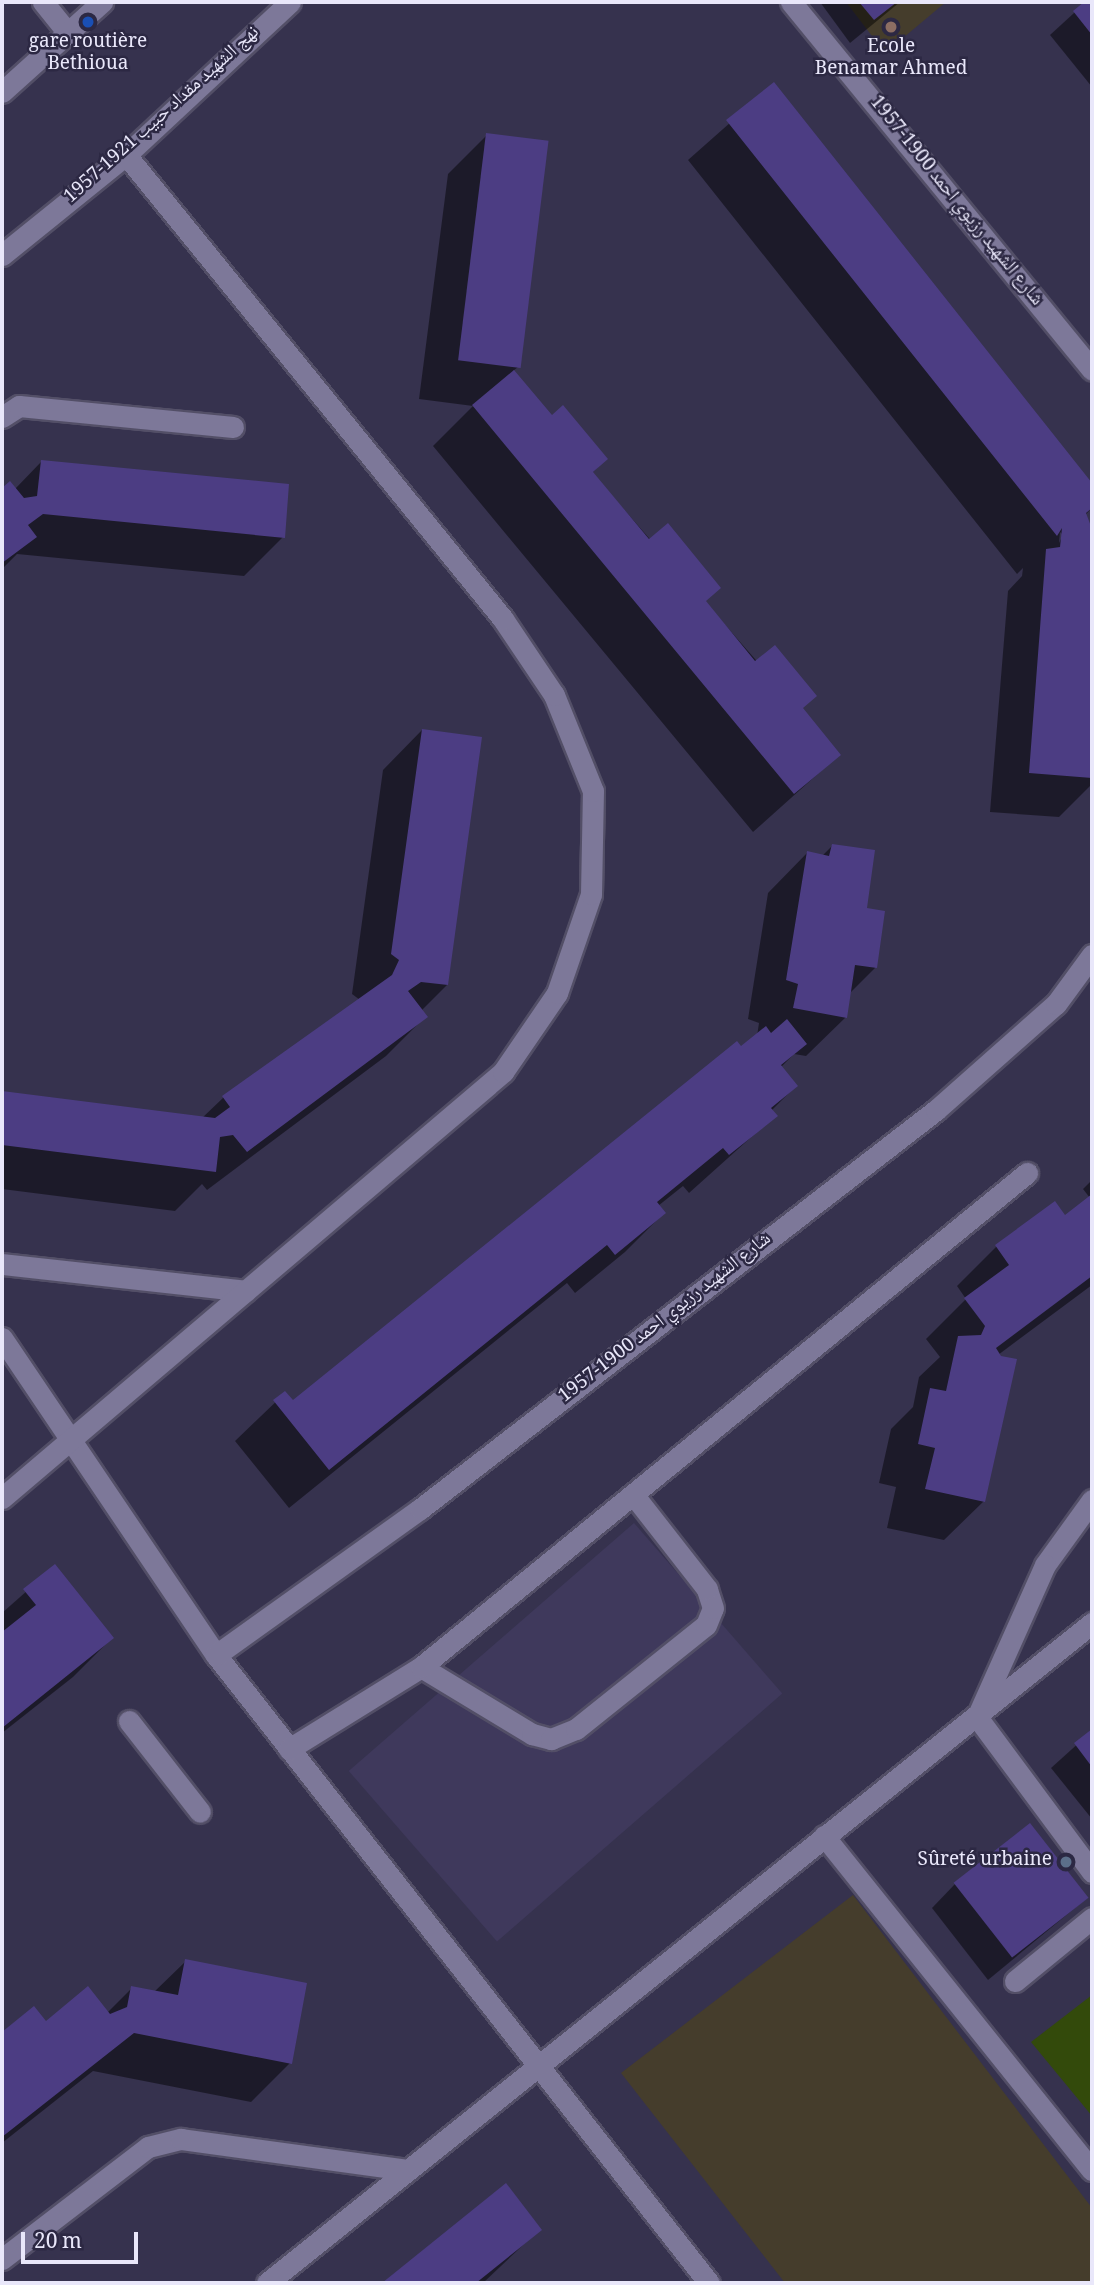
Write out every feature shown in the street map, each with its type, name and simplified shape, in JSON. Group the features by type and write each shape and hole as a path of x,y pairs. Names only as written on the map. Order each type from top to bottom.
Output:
{"street":[{"path":"43,2 67,32"},
{"path":"2,92 102,2"},
{"name":"نهج الشهيد مقداد حبيب 1921-1957","path":"5,245 126,155 290,2"},
{"name":"شارع الشهيد رزيوي احمد 1900-1957","path":"791,2 1092,370"},
{"path":"2,1498 503,1072 557,993 591,894 593,791 554,695 503,619 126,155"},
{"path":"2,417 19,407 233,427"},
{"name":"شارع الشهيد رزيوي احمد 1900-1957","path":"216,1655 420,1508 936,1110 1056,1004 1092,955"},
{"path":"289,1749 421,1667 635,1497 821,1337 1027,1173"},
{"path":"2,1264 246,1291"},
{"path":"2,1338 216,1655 709,2283"},
{"path":"421,1667 532,1734 551,1739 576,1729 706,1625 713,1608 707,1589 635,1497"},
{"path":"977,1717 1045,1565 1092,1500"},
{"path":"267,2283 1092,1623"},
{"path":"977,1717 1092,1872"},
{"path":"130,1721 200,1812"},
{"path":"824,1836 1092,2170"},
{"path":"1015,1981 1092,1918"},
{"path":"2,2259 148,2147 181,2139 408,2170"}],"shaded area":[{"name":"Ecole Benamar Ahmed","path":"846,2 946,2 885,53"},
{"path":"634,1523 782,1694 497,1942 349,1771"},
{"path":"853,1895 1092,2208 1092,2283 785,2283 621,2073"}],"green space":[{"path":"1092,1995 1092,2116 1031,2042"}],"building":[{"path":"859,2 897,2 874,20"},
{"path":"1084,2 1092,2 1092,35 1073,11"},
{"path":"774,82 1092,483 1092,508 1086,513 1092,529 1092,778 1029,773 1046,549 1060,547 1062,528 1057,536 726,120"},
{"path":"486,133 549,141 521,368 458,360"},
{"path":"514,370 552,415 563,405 608,459 593,472 649,539 668,523 721,588 706,601 755,661 775,645 817,696 803,708 841,755 794,794 472,405"},
{"path":"41,460 289,484 285,538 43,514 28,525 37,537 2,563 2,488 10,481 24,498 37,496"},
{"path":"422,729 482,737 448,985 421,982 408,991 428,1017 247,1152 233,1135 220,1137 216,1172 2,1145 2,1091 215,1118 230,1107 222,1096 392,975 399,960 391,954"},
{"path":"832,844 875,850 867,908 885,911 877,968 855,965 847,1018 793,1008 798,984 786,980 807,851 829,856"},
{"path":"787,1019 807,1044 781,1065 798,1086 771,1108 778,1116 729,1155 723,1148 657,1202 666,1213 615,1255 607,1245 329,1470 273,1400 285,1391 293,1400 737,1041 741,1046 766,1026 771,1033"},
{"path":"1092,1194 1092,1276 996,1348 1001,1356 1017,1359 985,1502 925,1489 935,1448 918,1444 930,1388 946,1391 958,1336 981,1335 985,1326 964,1298 1009,1265 995,1245 1055,1201 1065,1215"},
{"path":"55,1564 114,1638 2,1728 2,1632 36,1605 23,1589"},
{"path":"1092,1729 1092,1767 1074,1743"},
{"path":"1030,1823 1088,1898 1012,1958 954,1883"},
{"path":"185,1959 307,1983 292,2064 134,2033 2,2137 2,2032 34,2006 46,2021 88,1986 110,2014 127,2007 131,1986 178,1995"},
{"path":"506,2183 542,2230 476,2283 382,2283"}],"place":[{"name":"gare routière Bethioua","path":"88,22"},
{"name":"Ecole Benamar Ahmed","path":"891,27"},
{"name":"Sûreté urbaine","path":"1066,1862"}]}
